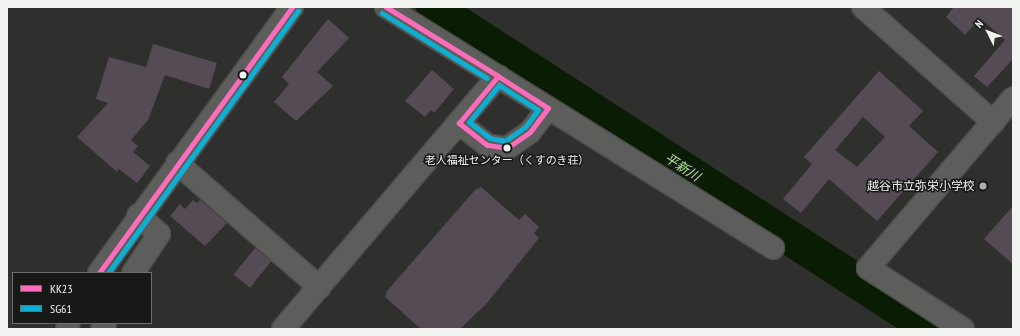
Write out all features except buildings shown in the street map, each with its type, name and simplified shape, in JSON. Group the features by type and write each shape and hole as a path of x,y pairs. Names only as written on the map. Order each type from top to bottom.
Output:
{"street":[{"path":"100,272 138,215 292,7"},
{"path":"386,7 773,248"},
{"path":"864,7 993,122"},
{"path":"283,329 498,76"},
{"path":"963,329 868,268 1013,98"},
{"path":"459,123 488,145 507,148 530,132 548,108"},
{"path":"177,163 318,287"},
{"path":"134,272 159,234 138,215"}],"waterway":[{"name":"平新川","path":"433,7 931,329"}],"transit line":[{"name":"KK23","path":"100,272 292,7"},
{"name":"KK23","path":"386,7 498,76"},
{"name":"SG61","path":"109,272 298,11"},
{"name":"SG61","path":"382,13 487,78"},
{"name":"KK23","path":"498,76 548,108 530,132 507,148 487,145 459,123 498,76"},
{"name":"SG61","path":"499,85 538,110 525,127 505,141 490,138 469,122 499,85"}],"place":[{"name":"老人福祉センター（くすのき荘）","path":"507,148"},
{"name":"越谷市立弥栄小学校","path":"983,186"}]}
